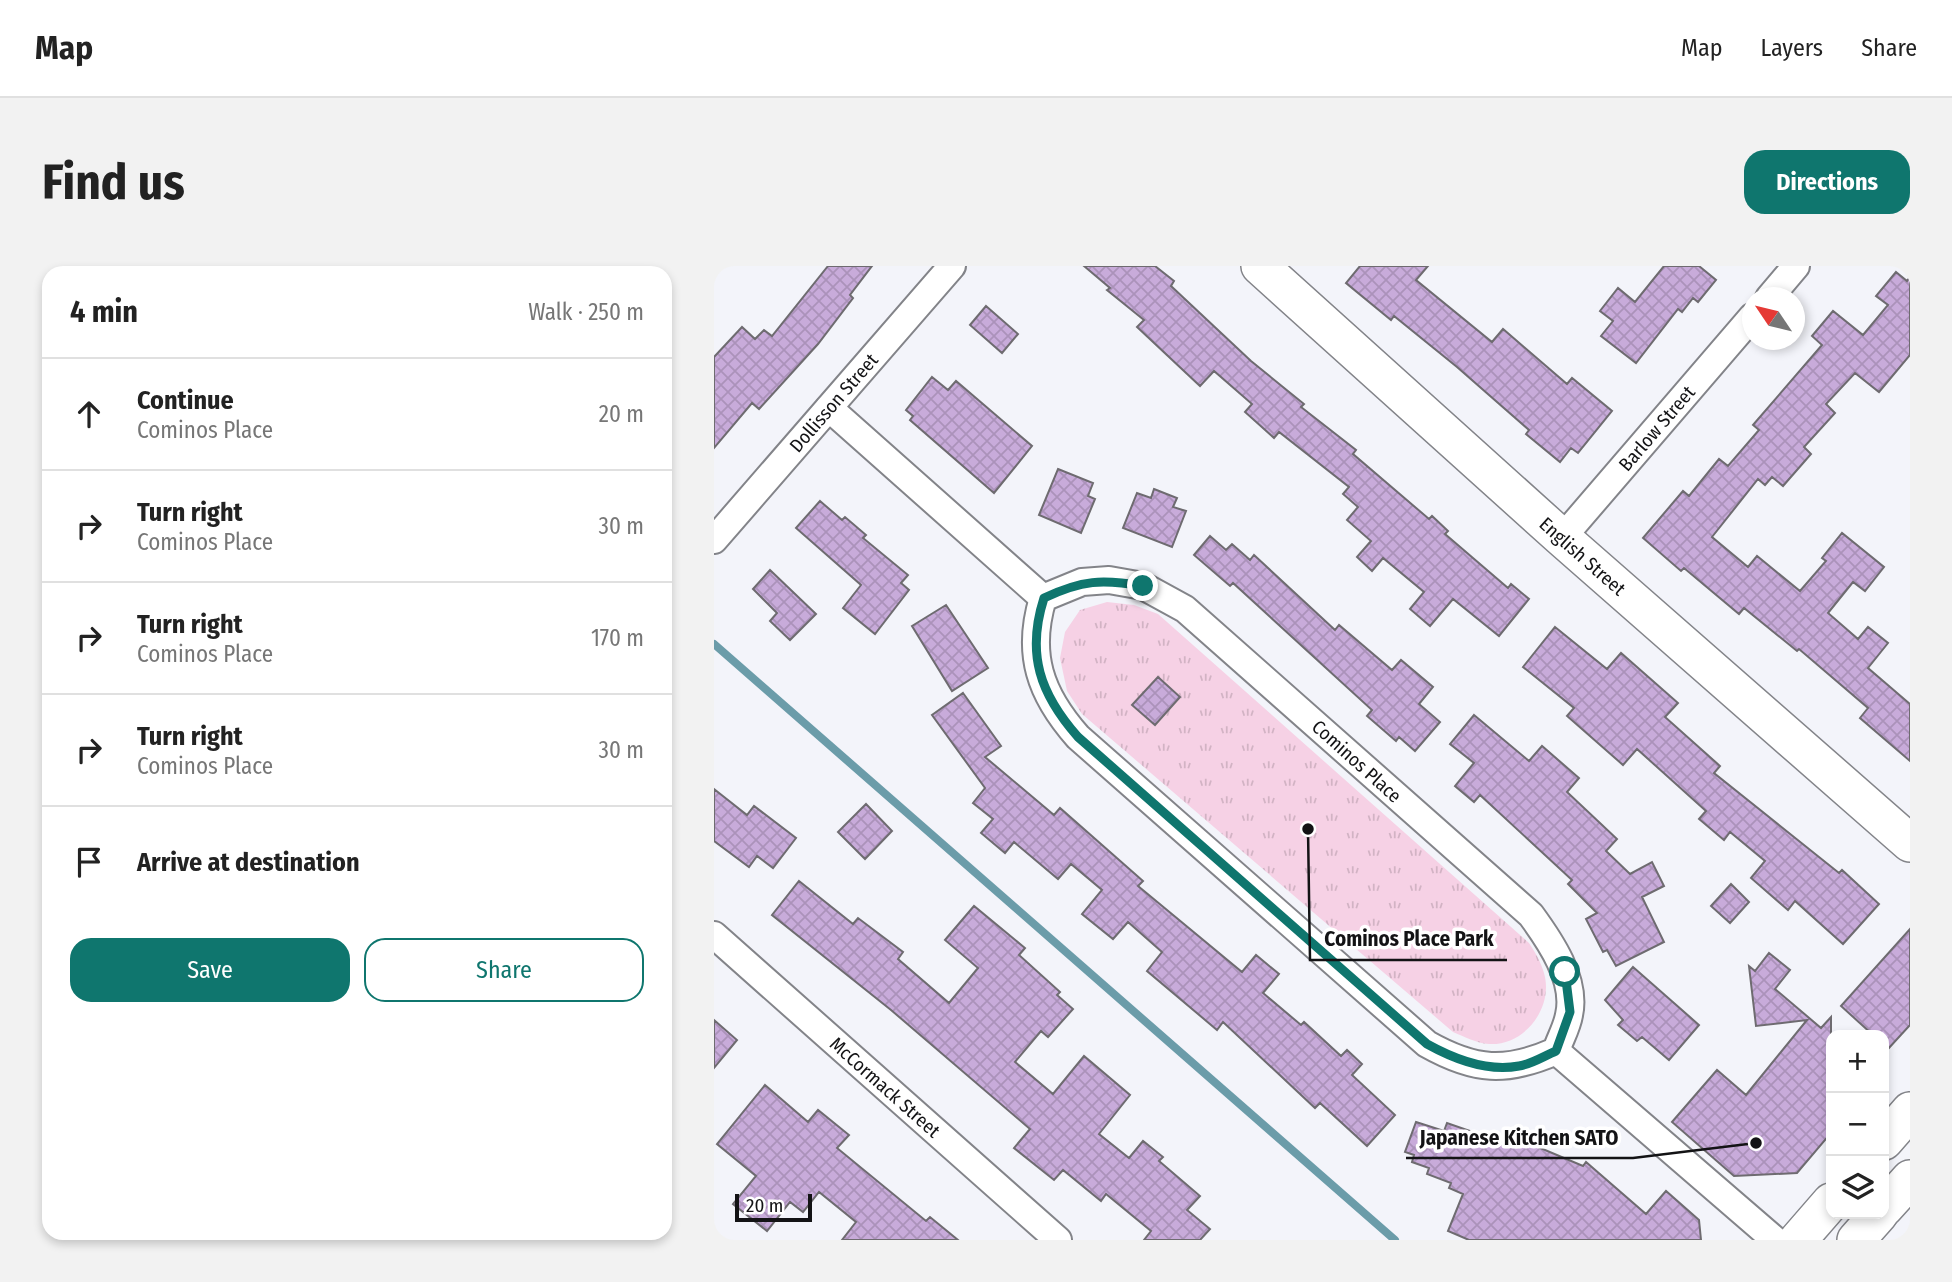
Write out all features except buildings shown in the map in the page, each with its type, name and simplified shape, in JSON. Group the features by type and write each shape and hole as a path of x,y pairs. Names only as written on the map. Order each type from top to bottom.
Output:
{"street":[{"name":"Dollisson Street","path":"714,540 952,266"},
{"path":"1778,287 1796,266"},
{"name":"English Street","path":"1271,270 1562,538 1910,843"},
{"name":"Barlow Street","path":"1562,538 1742,329"},
{"path":"829,408 1044,598 1035,643 1038,665 1045,693 1058,715 1078,737 1427,1044 1453,1059 1486,1065 1518,1066 1556,1051 1775,1240"},
{"name":"Cominos Place","path":"1044,598 1082,582 1110,580 1143,586 1185,609 1217,637 1531,915 1552,944 1565,972 1570,1012 1556,1051"},
{"name":"McCormack Street","path":"714,935 1058,1240"},
{"path":"1889,1135 1910,1111"},
{"path":"1889,1203 1910,1179"},
{"path":"1798,1240 1826,1208"},
{"path":"1856,1240 1875,1219"}],"green space":[{"path":"1107,602 1134,605 1158,614 1529,943 1541,965 1546,986 1540,1011 1525,1031 1514,1039 1489,1044 1453,1032 1082,714 1067,691 1060,658 1065,632 1080,610"}],"waterway":[{"path":"714,644 1395,1240"}],"place":[{"name":"Cominos Place Park","path":"1308,829"},
{"name":"Japanese Kitchen SATO","path":"1756,1143"}],"route":[{"path":"1143,586 1110,580 1082,582 1044,598 1038,614 1035,643 1038,665 1045,693 1058,715 1078,737 1427,1044 1453,1059 1486,1065 1518,1066 1556,1051 1570,1012 1565,972"}]}
